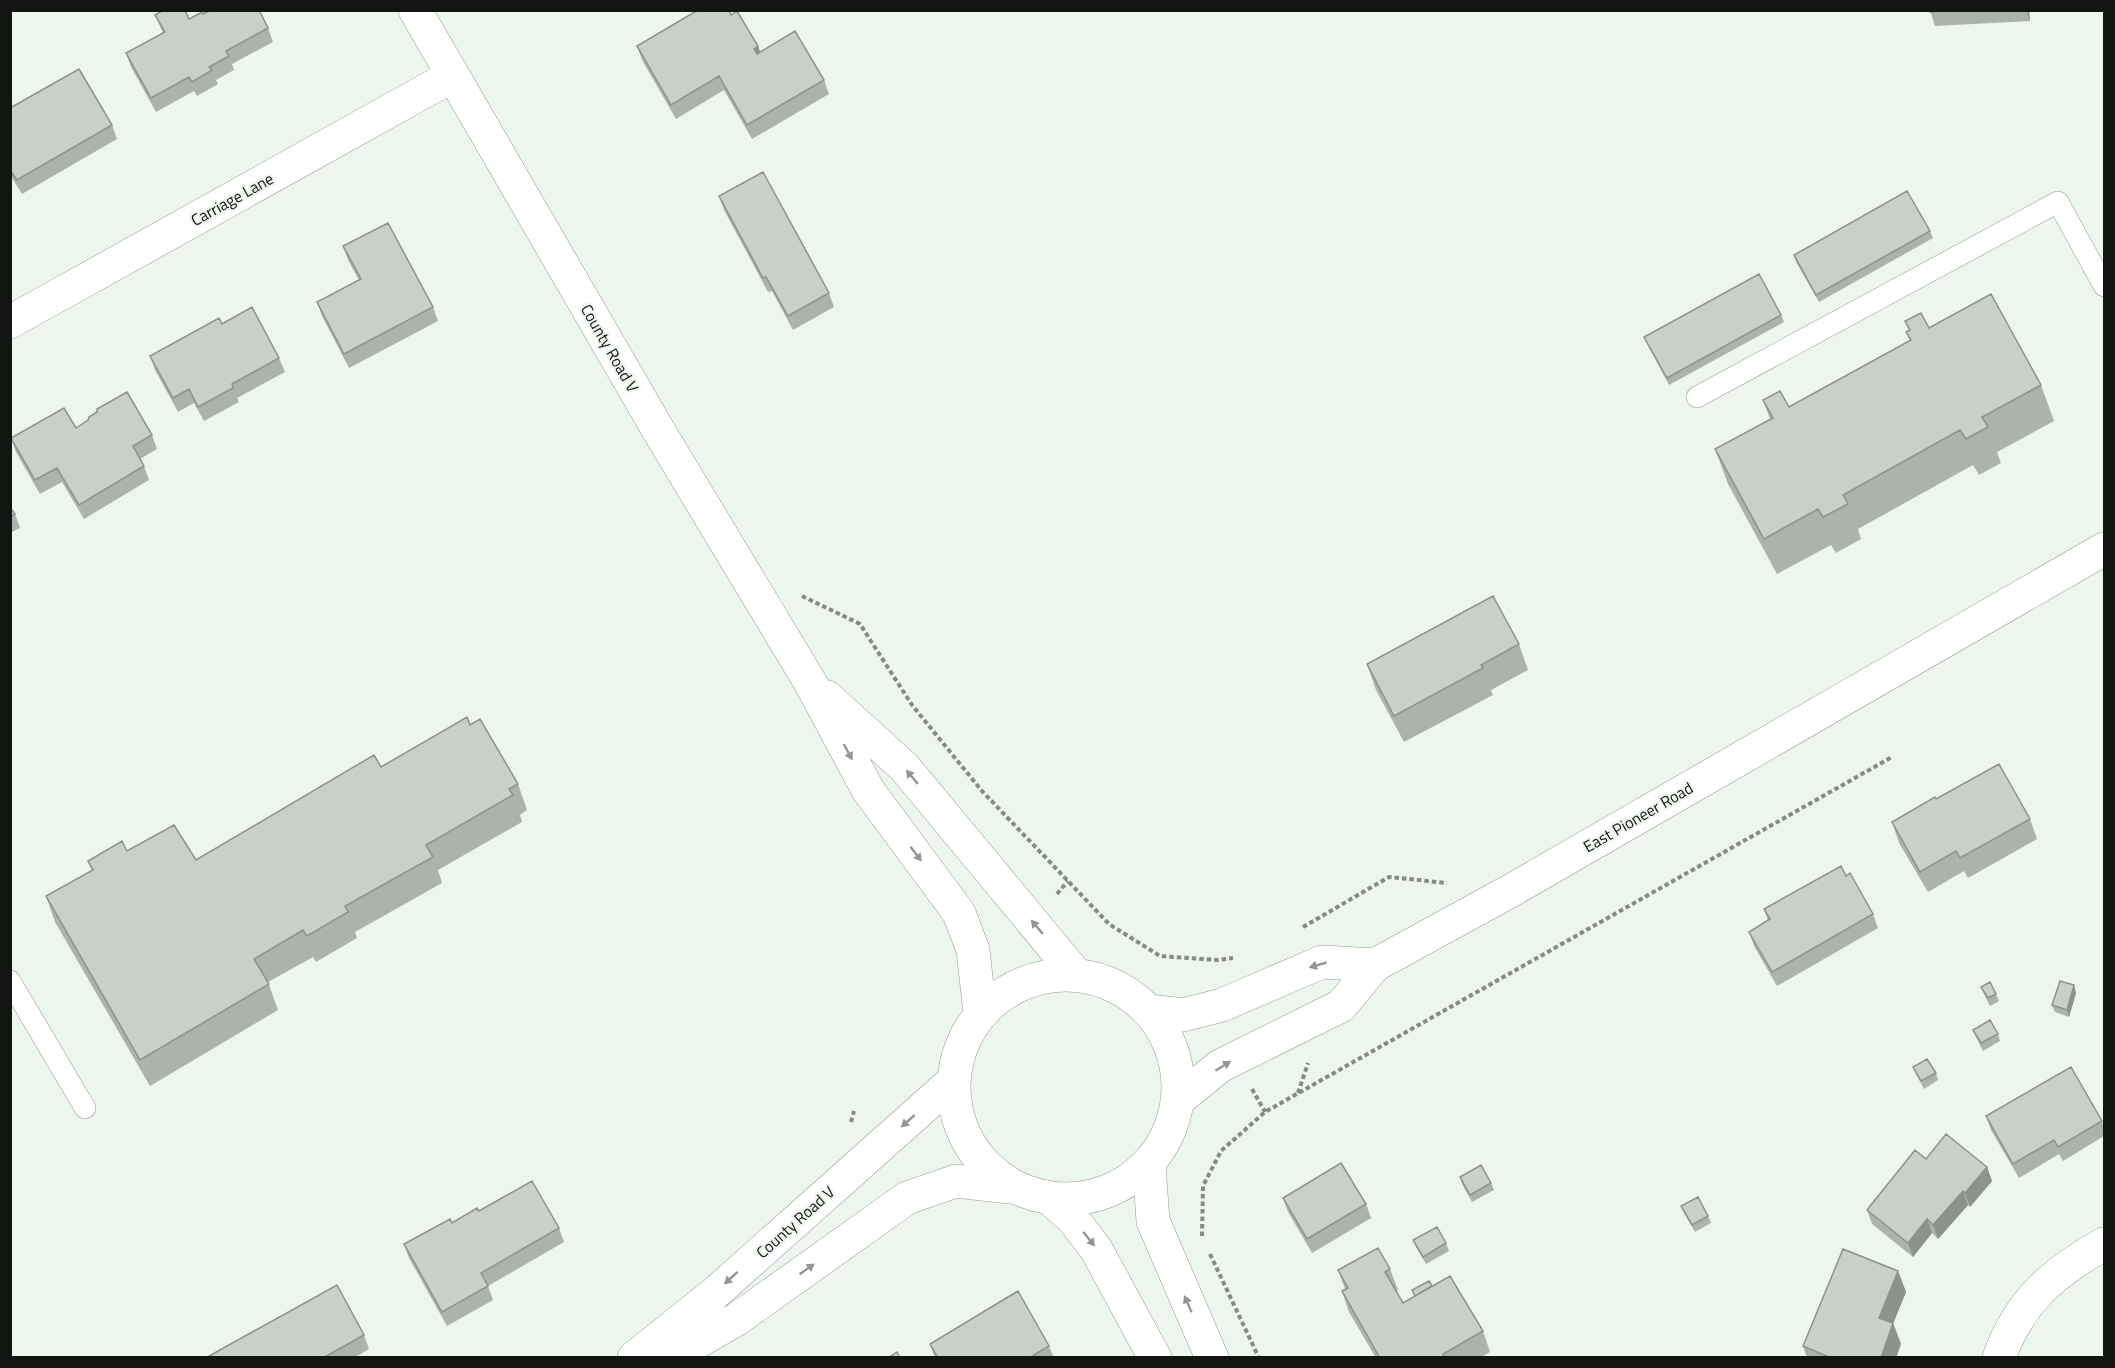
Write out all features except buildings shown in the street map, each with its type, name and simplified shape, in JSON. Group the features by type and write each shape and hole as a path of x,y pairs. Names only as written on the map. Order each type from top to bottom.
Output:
{"main road":[{"name":"County Road V","path":"415,10 660,433 810,682 868,790 959,913 973,950 980,1013"},
{"name":"Carriage Lane","path":"10,322 452,76"},
{"name":"East Pioneer Road","path":"1375,965 1512,890 2104,549"},
{"name":"County Road V","path":"810,682 905,768 1074,972"},
{"path":"1149,1011 1184,1015 1222,1005 1322,962 1375,965"},
{"path":"1177,1101 1220,1066 1341,1006 1375,965"},
{"path":"670,1358 737,1319 907,1198 956,1181 1010,1187 1048,1197 1079,1198 1119,1186 1149,1166 1167,1138 1177,1101 1176,1079 1163,1031 1149,1011 1116,986 1074,972 1045,978 1002,997 980,1013 960,1043 952,1082 958,1116 969,1144 1010,1187"},
{"name":"County Road V","path":"634,1358 714,1294 952,1082"},
{"path":"1149,1166 1153,1221 1212,1358"},
{"path":"1048,1197 1073,1219 1096,1249 1155,1358"},
{"path":"1999,1358 2011,1330 2031,1298 2073,1261 2104,1244"}],"lane":[{"path":"1697,397 2058,202 2104,286"},
{"path":"10,981 85,1108"}],"path":[{"path":"860,624 912,705 982,791 1109,924 1160,956 1218,960 1238,957"},
{"path":"1259,1358 1201,1234 1203,1186 1221,1151 1265,1112 1892,757"},
{"path":"1300,929 1389,877"}]}
